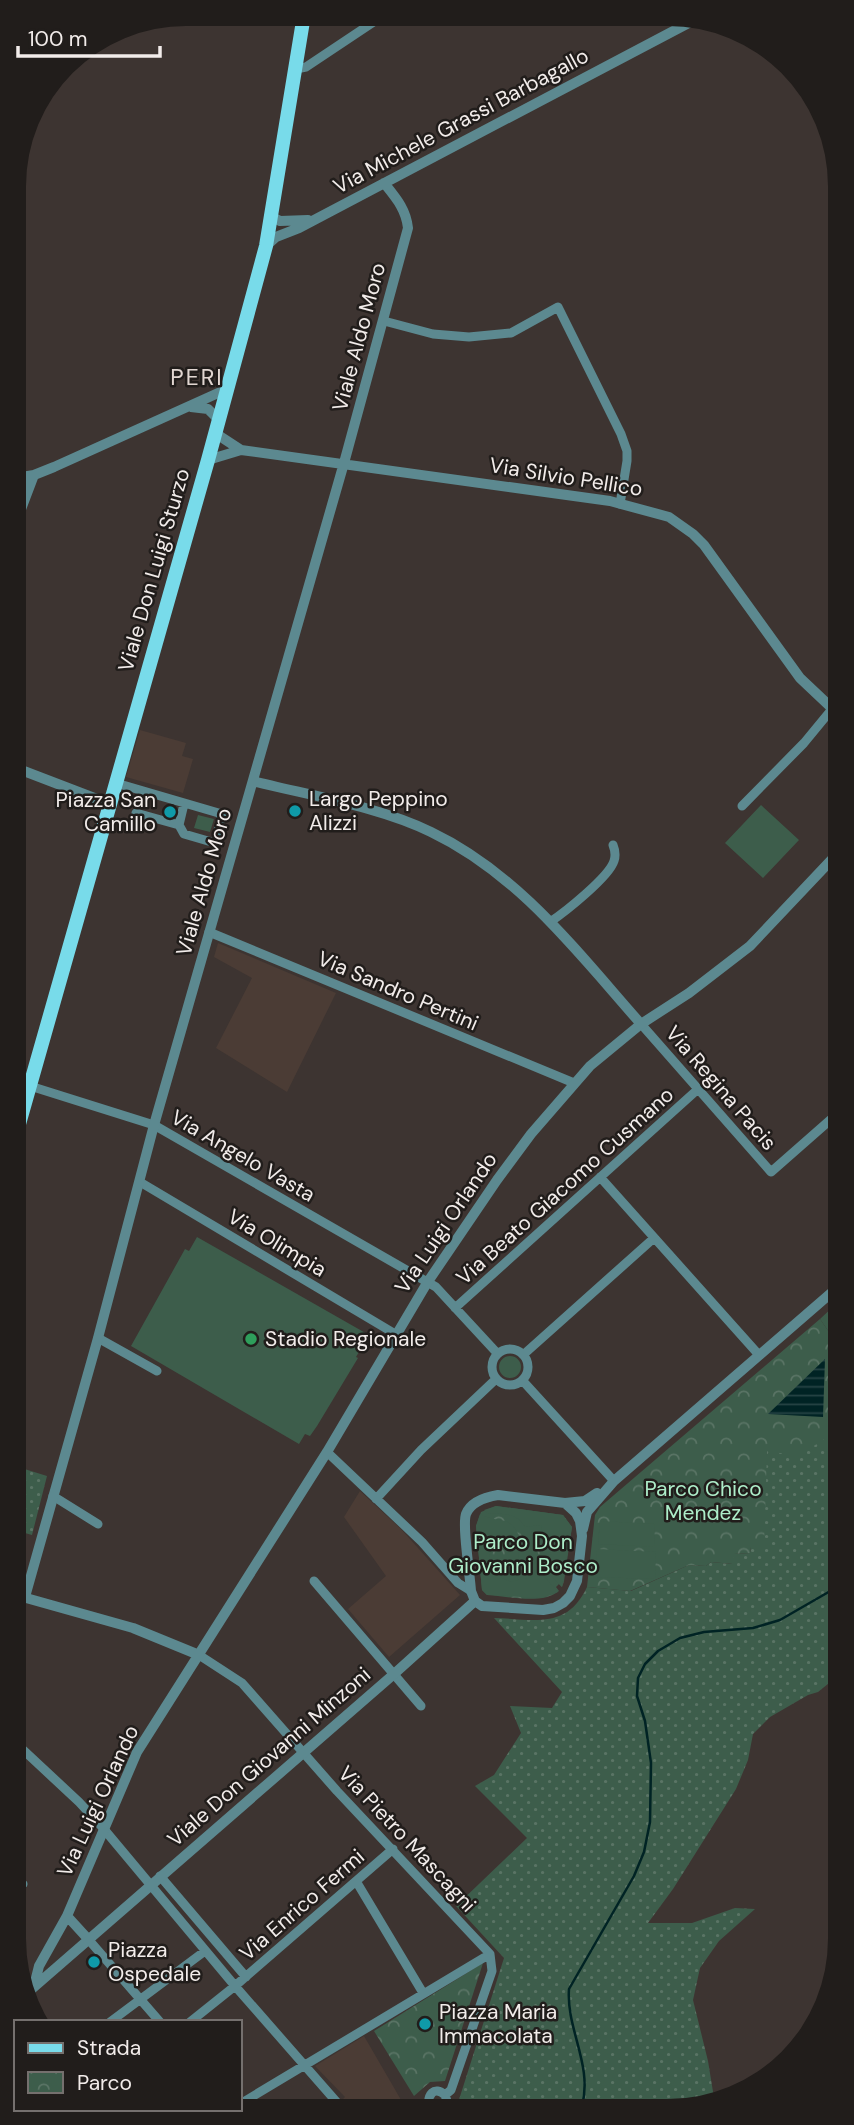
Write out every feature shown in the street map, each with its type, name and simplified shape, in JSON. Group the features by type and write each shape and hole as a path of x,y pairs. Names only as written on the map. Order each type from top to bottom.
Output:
{"main road":[{"name":"Viale Don Luigi Sturzo","path":"26,1098 208,460 265,246 302,26"}],"street":[{"path":"296,68 306,67 368,26"},
{"name":"Via Michele Grassi Barbagallo","path":"265,246 276,237 315,220 680,27"},
{"name":"Viale Aldo Moro","path":"26,1583 98,1338 154,1125 344,463 408,228 402,205 384,183"},
{"path":"272,217 293,222 315,220"},
{"path":"384,321 433,334 469,337 511,332 558,307 627,451 620,504"},
{"path":"27,476 227,389"},
{"path":"188,407 208,409 217,427 241,450 208,460"},
{"name":"Via Silvio Pellico","path":"241,450 620,504 669,517 693,534 721,566 800,678 828,704"},
{"path":"27,494 34,475"},
{"path":"742,806 828,717"},
{"path":"27,772 110,804"},
{"path":"253,781 376,812 429,831 480,859 498,872 550,922 641,1024"},
{"path":"116,783 222,814 215,843 184,834 179,825 184,804"},
{"path":"136,813 179,825"},
{"path":"550,922 580,898 612,866 615,859 613,845"},
{"name":"Via Luigi Orlando","path":"33,1983 67,1916 137,1752 327,1452 427,1283 515,1155 574,1083 609,1049 750,946 828,864"},
{"name":"Via Sandro Pertini","path":"209,932 574,1083"},
{"name":"Via Regina Pacis","path":"641,1024 771,1172 827,1122"},
{"name":"Via Angelo Vasta","path":"30,1086 154,1125 436,1287 494,1350"},
{"name":"Via Beato Giacomo Cusmano","path":"455,1308 698,1090"},
{"path":"600,1177 759,1355"},
{"name":"Via Olimpia","path":"139,1182 397,1335"},
{"path":"523,1354 654,1238"},
{"path":"472,1599 465,1520 471,1506 488,1496 498,1495 565,1503 585,1501 614,1481 827,1296"},
{"path":"98,1338 157,1371"},
{"path":"494,1350 515,1350 523,1354 528,1363 522,1380 514,1385 496,1380 492,1371 494,1350"},
{"path":"376,1499 421,1450 496,1380"},
{"path":"522,1380 614,1481"},
{"path":"327,1452 422,1542 472,1599 482,1606 543,1609 554,1608 563,1603 575,1590 587,1512 614,1481"},
{"path":"53,1496 98,1524"},
{"path":"565,1503 576,1513 582,1536"},
{"path":"314,1581 421,1706"},
{"path":"26,1598 133,1628 199,1655"},
{"name":"Viale Don Giovanni Minzoni","path":"34,1986 394,1674 472,1599"},
{"name":"Via Pietro Mascagni","path":"199,1655 242,1683 337,1791 487,1951"},
{"path":"26,1753 103,1828 205,1951 334,2099"},
{"name":"Via Enrico Fermi","path":"192,2020 393,1849"},
{"path":"160,1877 246,1976"},
{"path":"356,1881 421,1990"},
{"path":"67,1916 90,1938 158,2020"},
{"path":"113,2020 205,1951"},
{"path":"248,2099 487,1951 492,1971 451,2090 445,2095"},
{"path":"428,2099 435,2091 441,2091 446,2099"}],"shaded area":[{"path":"140,730 186,743 182,756 193,759 183,793 126,777"},
{"path":"218,943 336,993 287,1092 216,1048 252,978 214,957"},
{"path":"360,1491 401,1529 460,1595 389,1657 348,1609 386,1576 344,1517"},
{"path":"364,2036 400,2099 343,2099 345,2097 315,2066"}],"green space":[{"path":"761,805 799,840 763,878 725,843"},
{"path":"198,815 214,819 210,832 194,828"},
{"name":"Stadio Regionale","path":"197,1237 369,1335 317,1426 310,1436 305,1434 299,1444 131,1346 185,1249 189,1251"},
{"path":"827,1312 827,1330 820,1319"},
{"name":"Parco Chico Mendez","path":"820,1319 827,1330 827,1437 798,1456 767,1451 764,1547 751,1547 750,1553 734,1554 733,1564 711,1562 706,1566 689,1565 630,1591 587,1587 595,1515 600,1507"},
{"path":"510,1356 518,1359 521,1367 518,1375 510,1378 502,1375 499,1367 502,1359"},
{"path":"827,1435 827,1685 770,1717 753,1734 748,1760 736,1789 673,1889 648,1923 692,1923 735,1908 755,1909 719,1941 700,1968 693,2000 713,2092 667,2099 459,2099 504,1958 456,1906 527,1838 475,1786 494,1775 521,1733 510,1706 552,1708 562,1692 494,1618 548,1619 570,1610 587,1587 631,1591 689,1565 706,1566 711,1562 732,1564 733,1554 750,1553 767,1450"},
{"path":"26,1470 47,1476 32,1535 26,1533"},
{"name":"Parco Don Giovanni Bosco","path":"496,1506 563,1515 572,1527 564,1581 562,1587 559,1584 556,1587 559,1591 544,1598 524,1599 487,1595 482,1590 476,1526 481,1512"},
{"path":"496,1506 563,1515 572,1527 562,1587 545,1570 551,1552 541,1525 525,1527 518,1518 487,1513 484,1510"},
{"path":"480,1514 507,1522 519,1536 510,1553 494,1545 489,1557 502,1566 502,1578 511,1582 541,1573 558,1592 542,1598 487,1595 482,1590 476,1526"},
{"path":"600,1521 655,1524 654,1547 598,1544"},
{"path":"528,1546 535,1549 538,1556 535,1563 528,1566 521,1563 518,1556 521,1549"},
{"path":"597,1549 656,1552 655,1579 596,1577"},
{"path":"483,1963 445,2081 430,2082 414,2096 374,2031"}],"water":[{"path":"825,1359 823,1417 768,1414"}],"waterway":[{"path":"583,2099 584,2076 571,2018 569,1989 634,1876 644,1852 650,1822 651,1763 645,1721 637,1696 638,1678 645,1664 658,1651 680,1638 704,1632 753,1628 780,1620 827,1593"}],"place":[{"name":"Largo Peppino Alizzi","path":"295,811"},
{"name":"Piazza San Camillo","path":"170,812"},
{"name":"Stadio Regionale","path":"251,1339"},
{"name":"Piazza Ospedale","path":"94,1962"},
{"name":"Piazza Maria Immacolata","path":"425,2024"}],"district":[{"name":"PERI","path":"197,377"}]}
